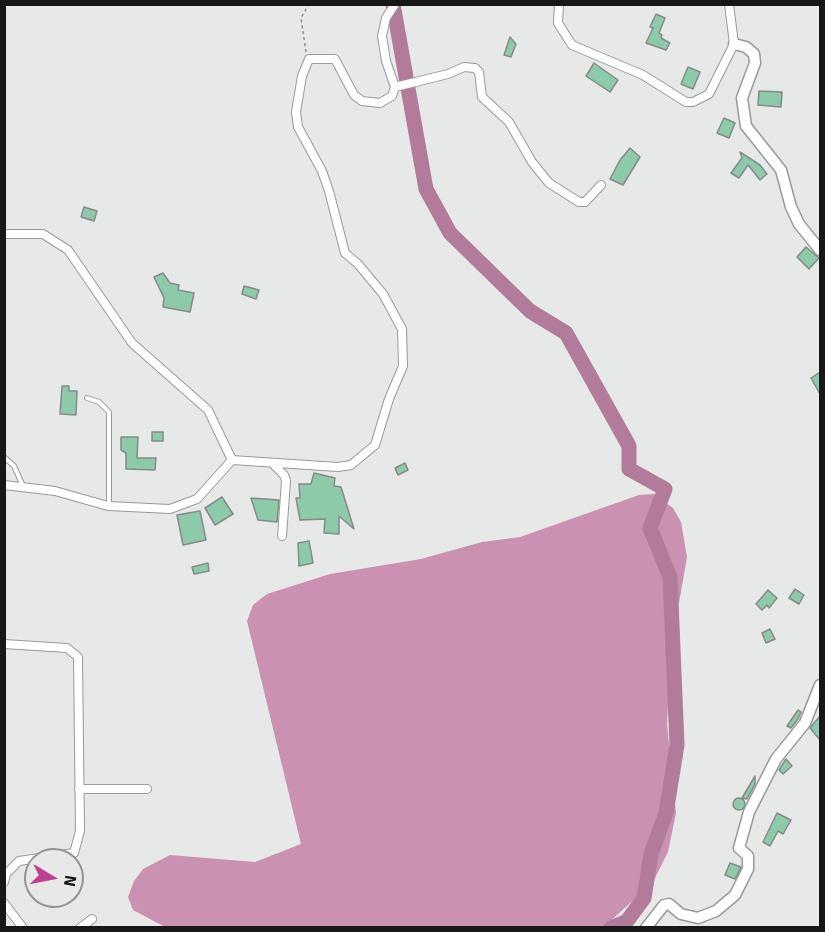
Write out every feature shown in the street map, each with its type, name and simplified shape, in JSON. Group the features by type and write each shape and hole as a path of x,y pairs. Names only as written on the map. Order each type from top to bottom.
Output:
{"street":[{"path":"232,460 338,467 351,465 375,445 389,399 403,366 402,329 383,294 358,264 345,253 322,171 298,127 296,112 302,76 311,58 331,58 340,64 347,85 362,101 380,103 392,96 395,87 386,61 382,36 386,18 395,4"},
{"path":"559,4 558,23 572,45 643,75 686,102 693,102 708,94 734,44 729,4"},
{"path":"734,44 746,47 754,54 755,63 742,98 746,126 781,170 795,216 804,232 820,250"},
{"path":"395,87 448,74 464,67 475,68 478,72 482,98 509,122 532,162 549,183 579,202 585,202 601,185"},
{"path":"4,234 43,234 68,250 132,343 208,410 232,460"},
{"path":"4,485 56,491 108,506 170,509 197,500 232,460"},
{"path":"272,463 284,475 286,481 282,536"},
{"path":"4,645 67,648 78,657 80,831 74,853 20,861 6,874 4,882"},
{"path":"646,927 664,905 669,904 681,914 698,918 717,911 735,895 748,869 748,856 739,848 748,812 785,745 805,723 820,686"},
{"path":"79,789 147,789"},
{"path":"4,903 22,927"},
{"path":"80,927 92,919"}],"lane":[{"path":"87,398 99,402 109,412 108,506"},
{"path":"4,457 14,466 24,487"}],"path":[{"path":"309,4 301,18 303,46 311,58"}],"shaded area":[{"path":"654,494 673,508 681,522 687,557 671,649 667,724 676,813 668,852 653,882 604,927 167,928 133,910 128,897 134,881 143,869 170,855 255,862 301,844 247,621 253,605 267,594 330,574 421,559 482,542 520,537 639,495"}],"building":[{"path":"656,14 665,18 659,33 662,35 661,38 670,43 666,50 646,43"},
{"path":"510,37 516,44 511,57 504,55"},
{"path":"594,63 618,80 610,92 586,76"},
{"path":"688,67 700,72 693,89 681,84"},
{"path":"759,91 782,92 781,107 758,105"},
{"path":"724,118 735,123 729,138 717,133"},
{"path":"630,148 640,157 623,185 610,179 620,160"},
{"path":"740,152 760,165 767,174 760,180 748,165 739,178 731,173 742,158"},
{"path":"84,207 97,211 94,221 81,217"},
{"path":"806,247 819,258 809,269 797,257"},
{"path":"163,273 170,283 179,285 178,290 194,293 190,312 163,307 164,298 154,277"},
{"path":"244,286 259,290 256,299 242,294"},
{"path":"820,372 820,394 811,378"},
{"path":"62,386 69,386 69,391 77,391 76,415 60,414"},
{"path":"152,432 163,432 163,441 152,441"},
{"path":"121,437 138,437 137,458 156,458 155,470 126,469 126,453 121,450"},
{"path":"405,463 408,470 398,475 395,468"},
{"path":"314,473 335,478 334,486 341,487 354,529 339,516 339,534 324,533 325,519 300,520 296,498 300,498 299,484 311,484"},
{"path":"222,497 233,514 215,525 205,508"},
{"path":"251,498 279,500 277,522 258,520"},
{"path":"200,511 206,540 183,545 177,515"},
{"path":"309,541 313,563 299,566 298,543"},
{"path":"208,563 209,571 194,574 192,567"},
{"path":"795,589 804,595 799,604 789,598"},
{"path":"768,590 777,598 769,608 767,605 762,610 756,604"},
{"path":"770,629 775,639 766,643 762,633"},
{"path":"798,710 801,712 798,719 791,728 787,726"},
{"path":"820,716 820,740 810,728"},
{"path":"786,759 792,766 783,774 779,770"},
{"path":"755,776 755,784 747,799 742,798"},
{"path":"741,798 745,804 741,810 737,810 733,802"},
{"path":"777,813 791,820 783,834 778,831 770,846 763,842"},
{"path":"730,863 741,867 735,879 725,875"}],"waterway":[{"path":"393,4 426,189 450,233 530,311 566,333 629,446 629,469 665,489 650,528 670,577 677,745 666,813 651,854 644,898 627,921 611,928"}]}
